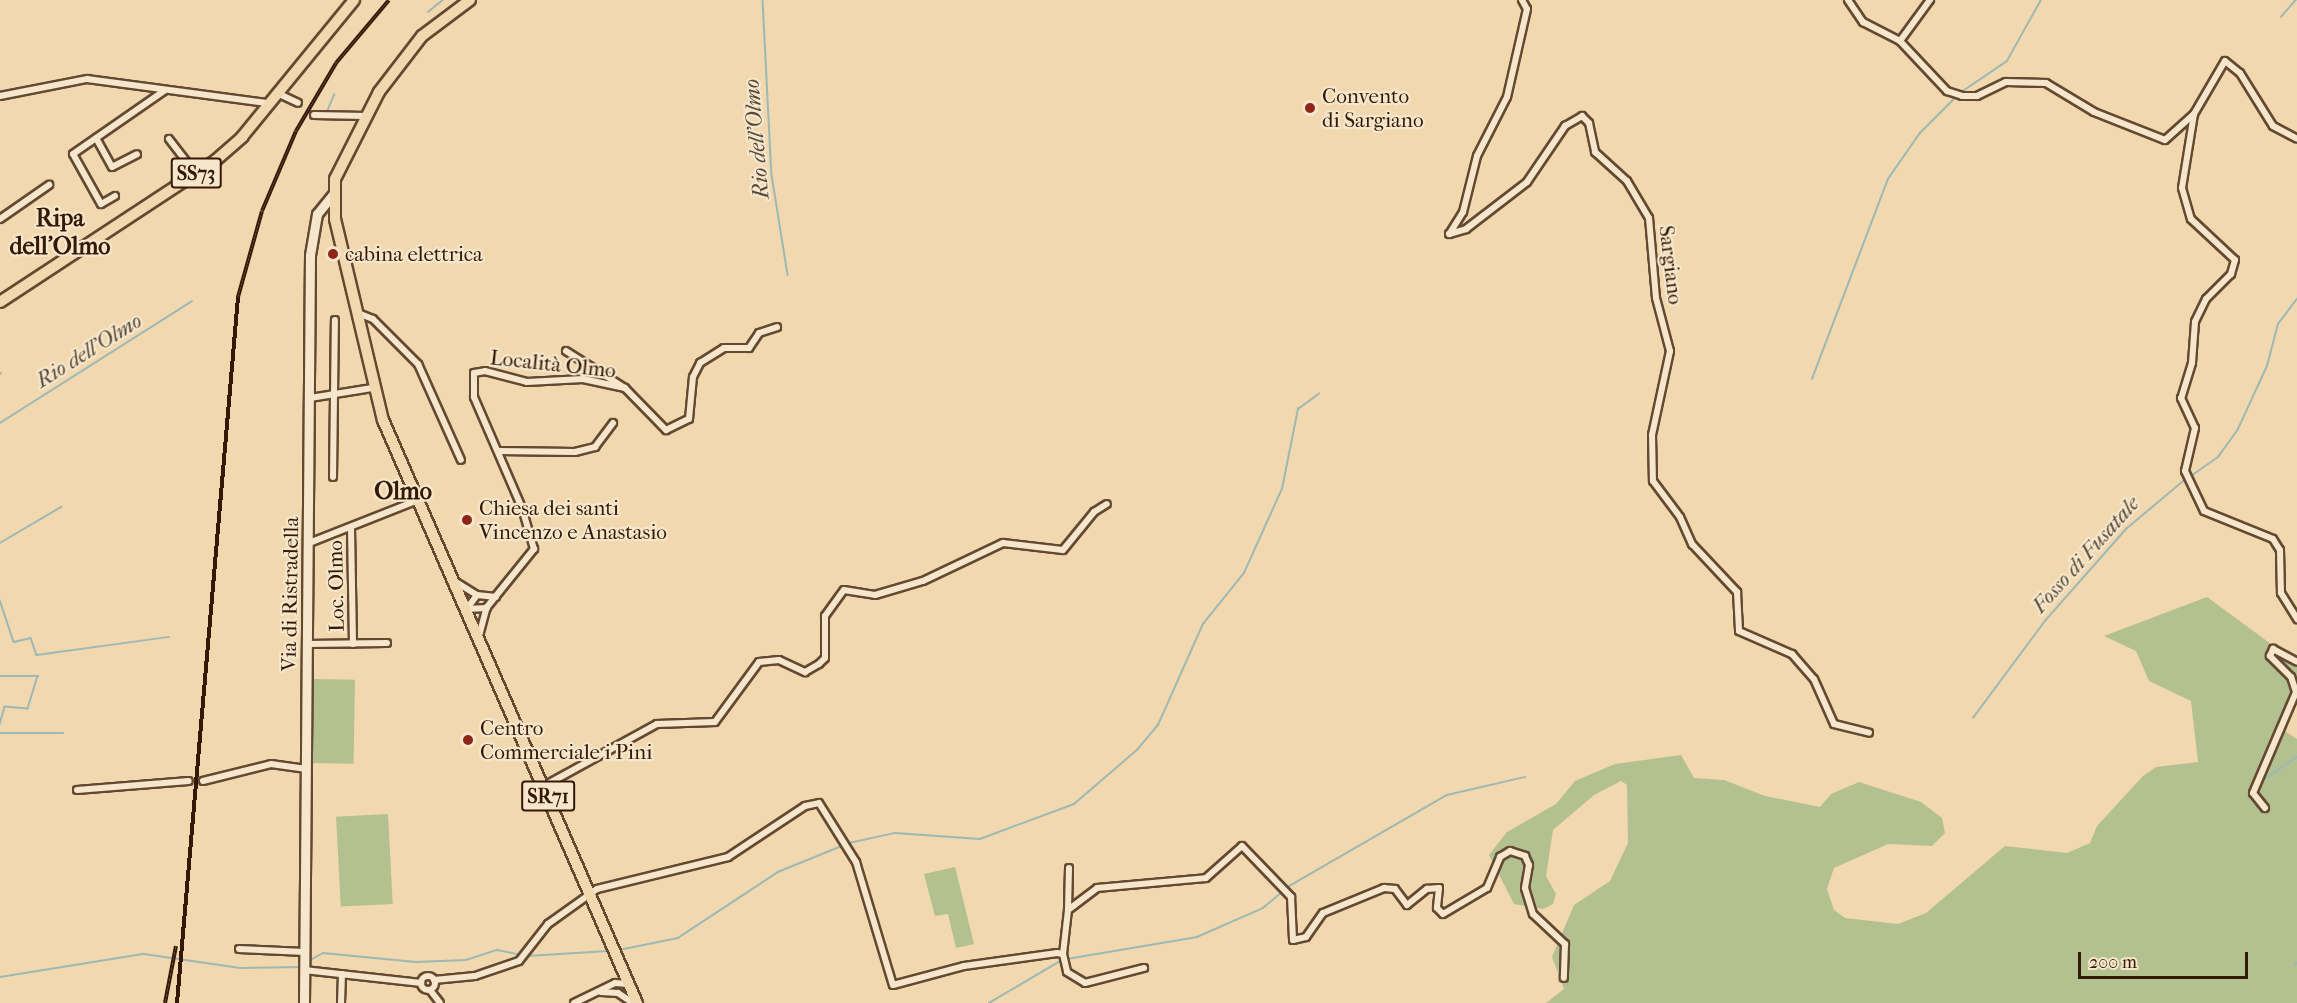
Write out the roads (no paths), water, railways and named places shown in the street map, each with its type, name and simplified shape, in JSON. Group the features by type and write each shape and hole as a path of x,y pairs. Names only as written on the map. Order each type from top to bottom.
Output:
{"main road":[{"name":"SS73","path":"0,302 196,174 242,137 354,0"},
{"name":"SR71","path":"470,0 422,36 366,116 341,162 334,193 372,388 637,1003"}],"street":[{"name":"Sargiano","path":"1522,0 1527,9 1507,97 1477,156 1463,212 1449,234 1466,229 1527,182 1565,126 1582,116 1589,123 1595,152 1628,182 1649,218 1656,298 1670,351 1652,435 1653,481 1680,517 1692,544 1737,592 1739,631 1792,654 1814,679 1834,724 1869,733"},
{"path":"1848,0 1863,22 1900,41 1947,91 1977,96 2006,82 2031,80 2061,90 2094,112 2165,140 2194,114 2225,61 2240,73 2273,126 2297,139"},
{"path":"1900,41 1930,0"},
{"path":"0,96 87,79 268,103"},
{"path":"115,196 101,204 73,154 164,91"},
{"path":"277,93 298,104"},
{"path":"2194,114 2182,188 2191,219 2235,260 2231,274 2206,299 2195,322 2181,398 2195,428 2185,471 2204,511 2273,539 2280,550 2281,593 2297,619"},
{"path":"314,115 366,116"},
{"path":"96,138 112,167 137,154"},
{"path":"170,139 196,174"},
{"path":"0,219 49,185"},
{"name":"Via di Ristradella","path":"304,1003 310,239 317,214 334,193"},
{"path":"357,313 373,319 418,364 461,460"},
{"path":"333,477 335,320"},
{"name":"Località Olmo","path":"566,351 624,388 657,425 675,428 689,419 693,377 700,363 724,348 750,348 759,333 777,327"},
{"name":"Località Olmo","path":"496,597 534,549 498,451 471,387 474,374 485,371 527,382 583,379 624,388"},
{"path":"310,398 372,388"},
{"path":"498,451 575,452 595,447 613,423"},
{"name":"Loc. Olmo","path":"309,543 419,500"},
{"path":"544,786 657,724 715,722 759,662 779,660 805,672 819,664 825,658 825,616 844,590 875,595 922,581 1003,543 1063,550 1094,512 1107,504"},
{"name":"Loc. Olmo","path":"351,528 353,644"},
{"path":"455,582 477,595 496,597"},
{"path":"467,609 477,595"},
{"path":"479,637 488,607 496,597"},
{"path":"467,609 488,607"},
{"name":"Loc. Olmo","path":"307,644 387,643"},
{"path":"2265,808 2253,793 2296,692 2291,677 2270,656 2273,649 2297,662"},
{"path":"203,782 271,764 305,769"},
{"path":"77,790 189,780"},
{"path":"421,983 426,976 434,980 475,976 522,960 548,924 589,895 729,857 805,806 819,803 856,862 893,985 964,966 1063,954"},
{"path":"1068,910 1097,888 1206,878 1248,846 1291,897 1293,940 1306,937 1323,913 1384,888 1395,889 1407,904 1427,889 1439,888 1437,908 1443,914 1488,888 1500,857 1520,852 1529,865 1525,888 1533,914 1565,944 1564,978"},
{"path":"1069,868 1068,910 1063,954 1068,972 1085,983 1144,968"},
{"path":"239,949 304,952"},
{"path":"615,983 617,956"},
{"path":"304,970 421,983 440,1003"},
{"path":"341,1003 342,975"},
{"path":"430,990 434,980"},
{"path":"574,1003 601,992 615,983 630,986"},
{"path":"618,993 630,986"},
{"path":"601,992 618,993 633,1003"}],"waterway":[{"name":"Rio dell'Olmo","path":"428,12 443,0"},
{"name":"Rio dell'Olmo","path":"763,0 772,175 788,275"},
{"path":"1960,93 2007,61 2041,0"},
{"path":"2281,17 2296,0"},
{"name":"Rio dell'Olmo","path":"326,114 334,95"},
{"path":"1812,379 1888,179 1920,133 1957,96"},
{"name":"Fosso di Fusatale","path":"2191,476 2218,457 2238,429 2267,366 2278,324 2297,299"},
{"name":"Rio dell'Olmo","path":"0,423 192,301"},
{"path":"849,843 895,833 980,839 1074,804 1137,750 1158,725 1203,624 1244,573 1282,489 1298,409 1319,394"},
{"name":"Fosso di Fusatale","path":"1973,718 2045,621 2126,529 2187,478"},
{"path":"0,543 61,507"},
{"path":"0,600 14,642 31,638 37,655 169,637"},
{"path":"0,676 38,676 28,709 5,707 0,725"},
{"path":"0,733 63,733"},
{"path":"2262,781 2297,757"},
{"path":"1286,888 1447,795 1525,777"},
{"path":"619,950 678,938 778,872 844,845"},
{"path":"1067,959 1197,937 1263,908 1283,891"},
{"path":"307,962 323,953 416,962 466,960 497,950 522,955"},
{"path":"527,956 608,951"},
{"path":"0,977 144,954 240,968 301,967"},
{"path":"989,1003 1062,960"}],"railway":[{"path":"177,1003 238,297 262,211 296,131 336,63 389,0"},
{"path":"165,1003 176,946"}],"place":[{"name":"Convento di Sargiano","path":"1310,108"},
{"name":"cabina elettrica","path":"333,254"},
{"name":"Chiesa dei santi Vincenzo e Anastasio","path":"467,520"},
{"name":"Centro Commerciale i Pini","path":"468,740"}],"district":[{"name":"Ripa dell'Olmo","path":"60,233"},
{"name":"Olmo","path":"403,492"}]}
